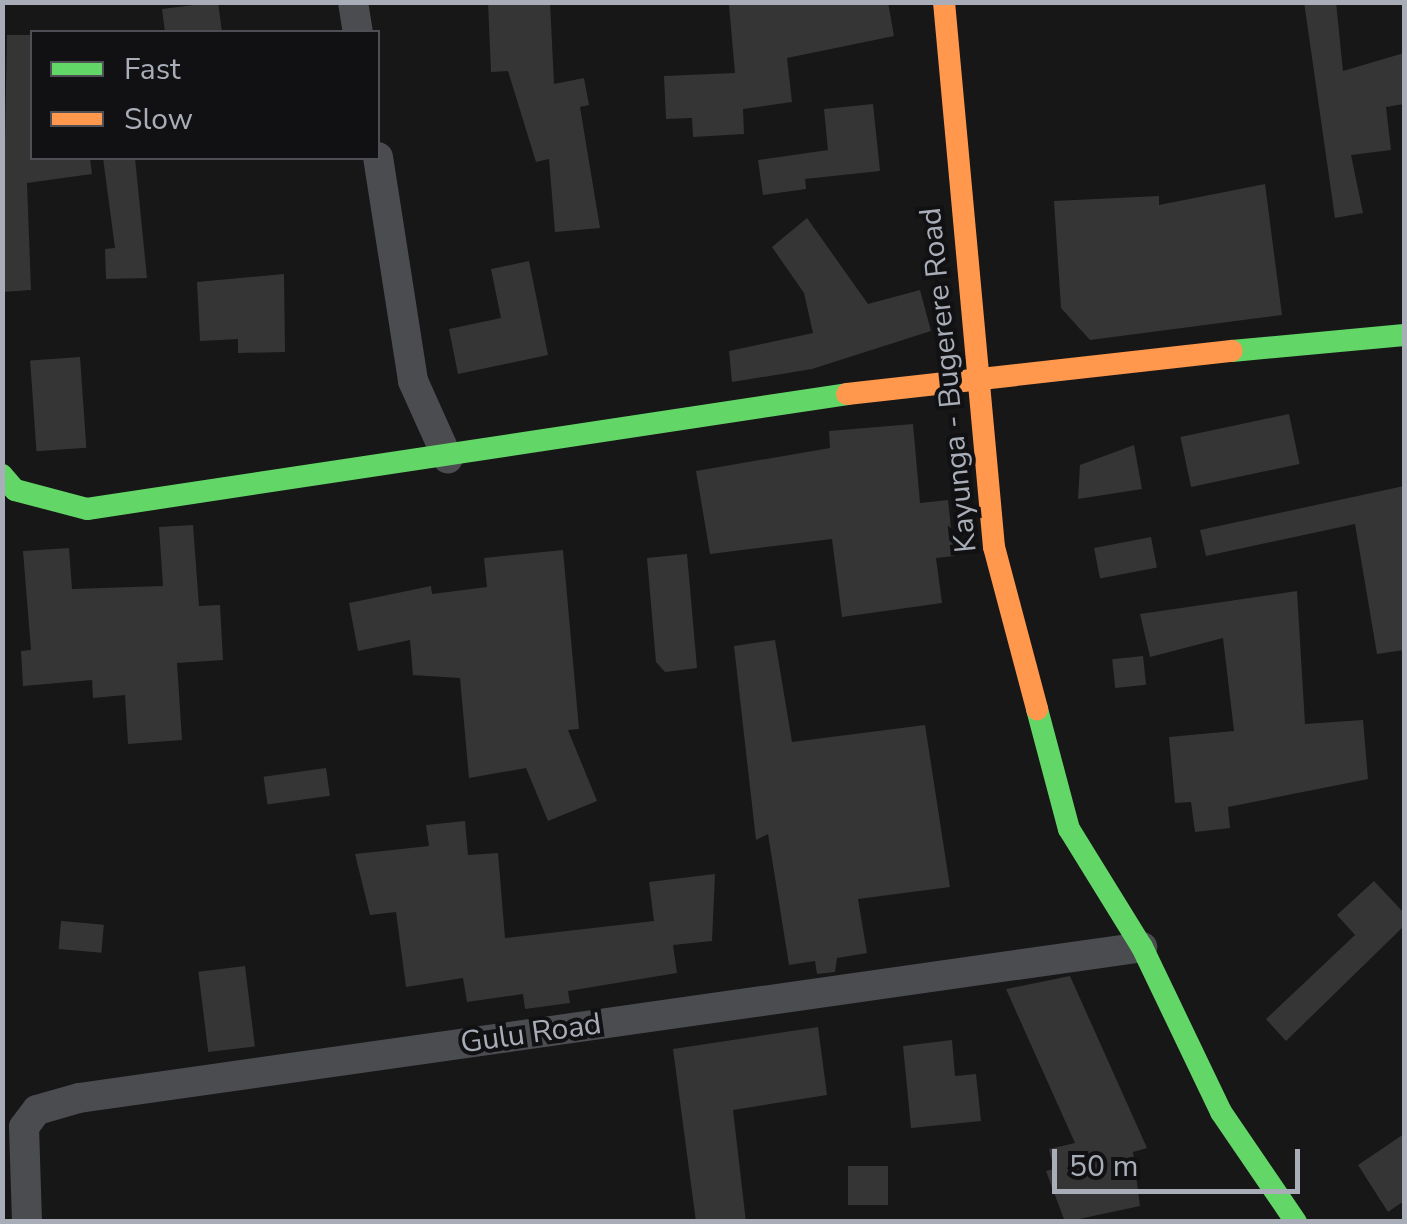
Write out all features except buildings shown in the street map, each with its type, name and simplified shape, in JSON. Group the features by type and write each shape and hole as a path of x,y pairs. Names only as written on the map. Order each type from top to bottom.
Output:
{"street":[{"path":"353,2 358,30"},
{"name":"Kayunga - Bugerere Road","path":"944,2 994,547 1068,829 1142,947 1221,1112 1296,1222"},
{"path":"378,160 413,381 448,458"},
{"path":"2,475 14,490 86,509 448,458 980,374 1404,335"},
{"name":"Gulu Road","path":"27,1222 24,1127 36,1110 78,1098 1142,947"}],"traffic: fast":[{"path":"1232,351 1404,335"},
{"path":"2,475 15,490 87,509 847,394"},
{"path":"1037,709 1069,829 1142,947 1221,1112 1296,1222"}],"traffic: slow":[{"path":"944,2 994,547 1037,709"},
{"path":"847,394 1232,351"}]}
